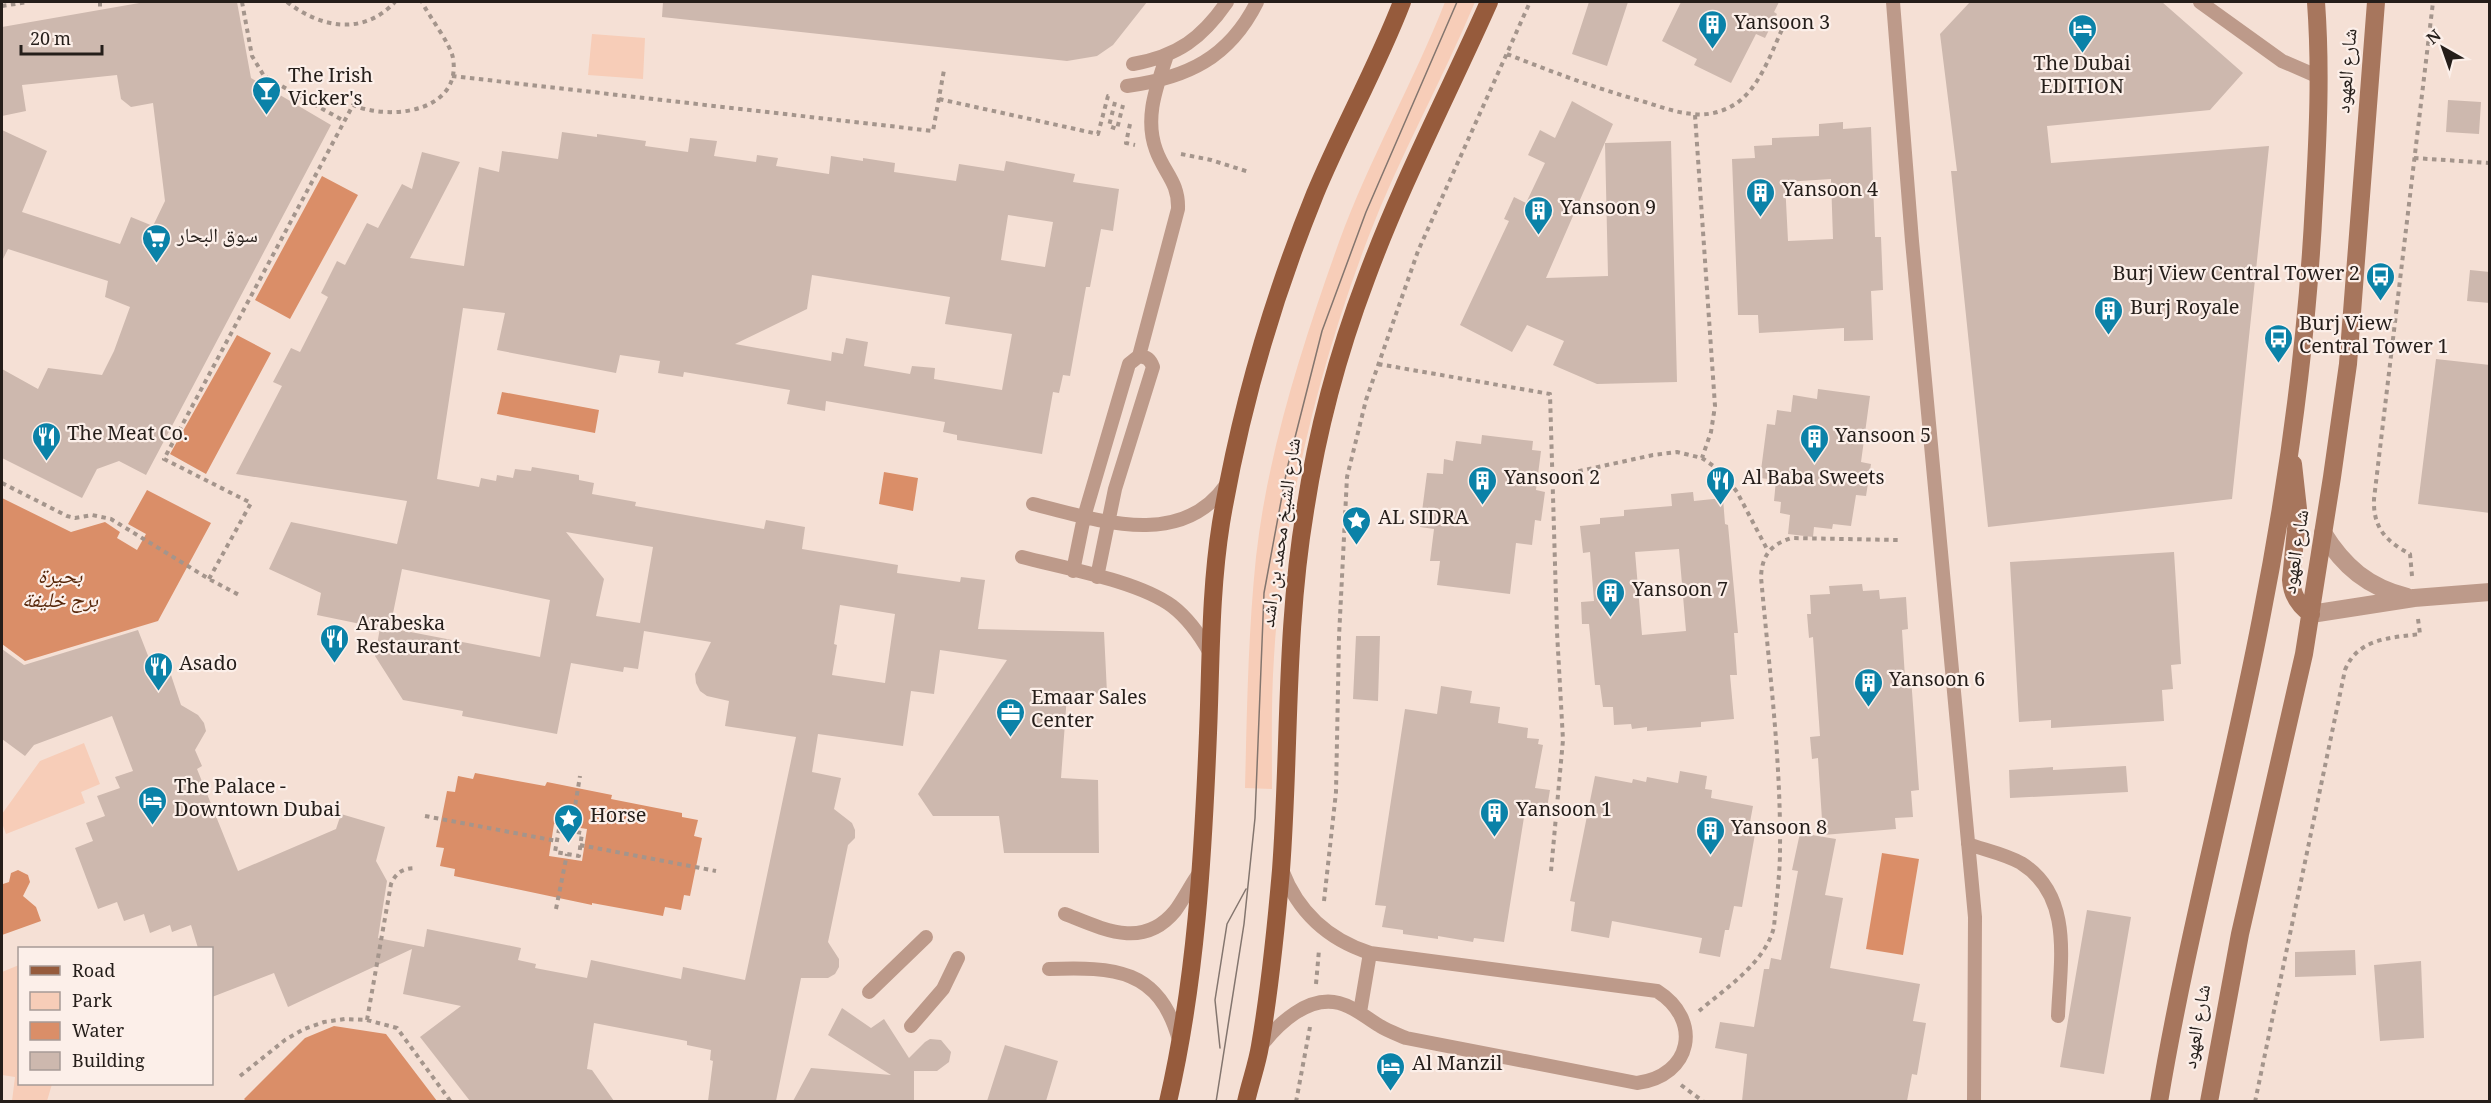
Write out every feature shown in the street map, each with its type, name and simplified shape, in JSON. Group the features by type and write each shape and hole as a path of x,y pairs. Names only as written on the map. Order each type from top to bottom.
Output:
{"main road":[{"path":"1168,1101 1193,956 1201,870 1215,568 1229,481 1248,397 1289,263 1316,192 1402,2"},
{"name":"شارع الشيخ محمد بن راشد","path":"1246,1101 1260,1048 1281,868 1293,588 1305,508 1321,429 1341,351 1366,278 1489,2"}],"street":[{"path":"2308,2 2318,36"},
{"name":"شارع العهود","path":"2159,1101 2176,1010 2261,619 2291,454 2312,240 2319,77 2316,2"},
{"name":"شارع العهود","path":"2209,1101 2238,945 2304,654 2324,533 2348,364 2376,2"},
{"path":"2376,21 2383,2"},
{"path":"2291,454 2298,509 2290,580 2292,590 2302,608 2311,614 2414,598 2490,592"},
{"path":"2324,533 2344,563 2364,579 2386,591 2414,598"}],"lane":[{"path":"1210,27 1212,2"},
{"path":"1133,64 1167,55 1190,43 1210,27 1227,2"},
{"path":"1126,92 1190,71 1218,53 1241,29 1257,2"},
{"path":"1893,2 1911,230 1968,844 1976,963 1974,1101"},
{"path":"2200,2 2282,61 2319,77"},
{"path":"1072,571 1084,517 1129,364 1139,356 1178,209 1175,186 1155,148 1151,114 1153,98 1167,55"},
{"path":"1097,577 1124,457 1153,367 1150,360 1139,356"},
{"path":"1033,504 1108,521 1149,525 1168,524 1187,519 1204,510 1218,497 1229,481"},
{"path":"1022,557 1135,588 1173,606 1189,620 1202,637 1211,656"},
{"path":"1968,844 2022,864 2038,877 2050,894 2058,913 2061,933 2058,1016"},
{"path":"1260,1048 1274,1030 1314,1003 1338,1003 1360,1012 1380,1026 1406,1038 1637,1083 1652,1081 1665,1075 1676,1065 1683,1052 1686,1038 1685,1023 1674,1004 1657,991 1370,953 1350,946 1314,922 1289,888 1281,868"},
{"path":"1065,914 1106,930 1124,934 1143,932 1160,924 1174,911 1201,870"},
{"path":"869,992 926,937"},
{"path":"1360,1012 1370,953"},
{"path":"911,1026 943,989 958,958"},
{"path":"1049,969 1091,968 1112,970 1131,976 1149,987 1163,1002 1173,1020 1179,1040"}],"path":[{"path":"2,6 28,2"},
{"path":"100,2 100,9"},
{"path":"242,2 252,56 264,76 345,121"},
{"path":"287,2 315,20 348,24 379,15 395,2"},
{"path":"209,579 251,503 164,459 353,105 378,113 392,114 417,110 439,97 452,76 454,66 449,46 422,2"},
{"path":"1326,877 1336,792 1339,637 1347,477 1366,400 1418,251 1530,2"},
{"path":"1506,54 1563,77 1621,96 1695,115 1724,110 1737,103 1748,93 1757,81 1786,21"},
{"path":"452,76 933,131 944,70"},
{"path":"939,99 1098,134 1108,96 1116,96 1109,126 1117,129 1126,92"},
{"path":"1695,115 1715,397 1711,432 1702,458"},
{"path":"1126,143 1211,160 1249,172"},
{"path":"2414,158 2490,163"},
{"path":"1378,364 1550,394 1563,740 1551,871"},
{"path":"1552,477 1653,455 1677,452 1702,458 1722,471 1737,492 1768,550"},
{"path":"2,483 60,513 75,518 102,515 111,519 241,596"},
{"path":"1685,1023 1761,956 1774,927 1780,832 1777,758 1761,577 1762,563 1768,550 1779,542 1792,538 1898,540"},
{"path":"571,828 580,776"},
{"path":"425,816 554,840"},
{"path":"571,828 582,833 583,845 579,856 566,857 555,852 554,840 558,829 571,828"},
{"path":"583,845 716,871"},
{"path":"556,909 566,857"},
{"path":"367,1020 391,884 401,871 416,868"},
{"path":"240,1077 285,1040 304,1029 335,1020 367,1020 397,1028 451,1101"},
{"path":"1665,1075 1704,1101"}],"green space":[{"path":"1445,2 1475,2 1380,208 1350,289 1318,391 1294,496 1285,550 1273,674 1272,789 1245,788 1253,586 1262,517 1278,437 1300,358 1339,242"},
{"path":"592,34 645,38 643,79 588,75"},
{"path":"84,743 100,784 81,792 85,803 6,834 2,814 40,761"},
{"path":"18,965 18,1085 52,1085 47,1101 12,1101 15,1077 2,1075 2,972"}],"water":[{"path":"322,176 358,195 290,319 255,300"},
{"path":"237,335 271,353 206,474 170,454"},
{"path":"502,392 599,410 595,433 497,414"},
{"path":"884,472 918,478 913,511 879,504"},
{"name":"بحيرة برج خليفة","path":"147,490 211,523 158,621 25,661 2,644 2,498 71,532 105,522 120,532 117,538 137,550 146,534 128,524"},
{"path":"475,773 545,786 547,782 612,795 611,799 682,813 682,817 698,820 694,836 702,838 690,896 684,895 681,910 665,907 663,916 592,903 592,905 454,876 455,869 440,866 444,848 436,847 447,791 455,792 458,776 473,779","holes":["554,824 587,829 582,861 549,856"]},
{"path":"1882,853 1919,859 1903,955 1866,949"},
{"path":"18,870 28,875 30,882 23,896 36,907 41,921 2,935 2,881 3,884 9,882 11,873"},
{"path":"334,1026 386,1034 437,1101 247,1102 244,1099 305,1038"}],"building":[{"name":"سوق البحار","path":"145,2 237,2 251,78 331,125 146,475 119,461 97,469 82,498 2,458 2,369 38,389 48,368 102,375 114,351 130,307 105,297 108,281 8,249 2,261 2,130 47,151 22,212 120,244 131,217 153,226 165,201 153,103 131,107 121,99 117,75 22,85 26,111 2,116 2,27"},
{"path":"663,2 1147,2 1113,45 1097,56 1067,61 662,17"},
{"path":"1589,2 1628,2 1607,66 1572,54"},
{"name":"Yansoon 3","path":"1681,2 1779,2 1774,12 1777,14 1765,38 1756,34 1731,83 1694,65 1697,59 1662,41"},
{"name":"Burj Royale","path":"1970,2 2162,2 2243,73 2210,110 2047,126 2051,163 2269,146 2232,499 1988,527 1951,171 1957,171 1940,34"},
{"path":"2448,100 2481,102 2479,134 2446,132"},
{"path":"1572,101 1613,124 1546,278 1608,276 1605,143 1671,141 1677,382 1597,384 1553,365 1564,341 1527,325 1512,352 1460,325 1509,221 1504,219 1514,197 1526,203 1545,163 1528,155 1540,130 1555,138"},
{"name":"Yansoon 4","path":"1843,122 1843,129 1871,127 1875,237 1881,237 1883,290 1871,291 1873,340 1844,341 1844,328 1759,333 1758,315 1738,315 1732,159 1755,158 1754,146 1772,145 1772,138 1819,136 1819,124","holes":["1831,179 1833,239 1788,241 1785,182"]},
{"path":"562,132 646,141 645,146 688,152 690,138 717,141 714,156 756,162 757,155 778,158 776,166 829,174 831,156 895,163 894,172 956,181 959,164 1004,171 1006,161 1075,174 1073,182 1119,189 1113,231 1101,229 1090,287 1086,287 1070,376 1063,375 1059,393 1053,392 1042,454 957,440 957,435 943,432 945,422 826,401 825,411 787,404 790,390 684,372 683,377 658,373 660,361 620,355 616,373 497,350 505,313 463,308 437,479 479,487 481,478 496,481 497,475 513,478 515,469 531,471 532,467 579,475 579,480 594,483 592,494 636,502 635,506 764,529 766,520 805,527 802,549 898,565 897,573 960,582 961,577 985,580 978,629 1104,632 1107,693 1067,695 1061,778 1098,780 1099,853 1004,853 999,816 933,816 918,794 1007,660 940,650 934,694 911,691 903,746 818,734 812,772 841,778 834,809 852,823 855,838 848,845 828,942 839,959 839,967 835,974 828,978 801,978 776,1101 708,1101 713,1061 710,1060 711,1050 687,1045 687,1041 594,1023 587,1069 592,1070 614,1101 470,1101 420,1037 461,1006 403,994 412,949 288,1007 274,973 213,997 213,947 198,947 191,925 172,932 170,925 150,933 144,914 124,921 117,902 98,909 75,848 93,841 86,823 105,816 97,796 120,788 115,777 133,771 112,716 34,745 25,756 2,739 2,649 24,665 138,630 154,671 168,666 181,705 198,715 204,723 206,731 195,750 202,766 197,769 238,871 336,829 341,814 385,827 376,861 387,881 378,938 424,947 427,929 521,948 518,960 536,964 535,968 587,978 591,960 681,979 683,967 745,980 796,737 725,726 729,701 707,696 700,691 696,683 695,674 711,642 644,631 638,669 624,667 623,672 571,663 557,734 462,716 463,711 403,700 375,656 380,628 317,615 321,593 269,569 291,522 397,544 407,501 236,474 282,386 273,382 291,348 300,352 328,297 321,293 337,261 345,265 367,223 378,228 402,184 412,189 422,152 460,162 410,258 464,266 479,167 499,172 502,151 558,159","holes":["1008,215 1053,222 1045,267 1001,260","812,275 950,297 945,324 1012,334 1002,390 934,379 935,368 912,366 910,374 864,366 868,342 846,338 843,354 832,352 831,361 735,344 807,309","566,532 653,547 640,623 596,616 604,579","402,569 550,600 540,657 390,628","840,605 895,614 885,683 832,675 837,645 834,644"]},
{"path":"2470,270 2490,272 2490,303 2467,301"},
{"path":"2436,359 2490,365 2490,513 2418,504"},
{"name":"Yansoon 5","path":"1818,389 1870,396 1861,462 1871,464 1866,496 1856,495 1851,526 1833,524 1832,529 1814,527 1813,537 1788,534 1790,515 1780,513 1781,502 1774,501 1776,480 1760,478 1767,424 1775,425 1777,410 1791,412 1793,395 1817,399"},
{"name":"Yansoon 2","path":"1482,435 1533,441 1532,450 1541,451 1536,490 1545,492 1541,521 1535,520 1532,545 1516,543 1510,594 1437,585 1440,561 1430,561 1434,529 1420,527 1427,473 1443,474 1444,459 1453,461 1456,441 1481,444"},
{"name":"Yansoon 7","path":"1693,492 1694,501 1723,498 1725,524 1728,525 1738,633 1734,633 1737,675 1730,675 1734,719 1701,722 1701,727 1647,731 1647,727 1632,729 1631,724 1614,725 1613,707 1603,707 1600,685 1595,685 1589,624 1582,624 1581,602 1594,601 1590,552 1583,553 1580,526 1600,524 1600,518 1624,516 1624,510 1672,506 1671,494","holes":["1679,549 1686,631 1642,635 1635,552"]},
{"path":"2174,552 2181,664 2171,665 2173,689 2162,690 2164,721 2051,728 2051,720 2019,722 2010,562"},
{"name":"Yansoon 6","path":"1862,584 1863,591 1879,590 1880,599 1906,597 1908,629 1902,630 1905,678 1911,677 1919,790 1911,791 1913,817 1895,818 1896,829 1823,835 1818,758 1812,759 1810,737 1820,736 1813,637 1809,638 1807,614 1811,614 1810,595 1830,594 1829,586"},
{"path":"1356,636 1380,636 1378,701 1353,699"},
{"name":"Yansoon 1","path":"1441,686 1472,691 1470,703 1500,707 1498,723 1528,728 1527,738 1539,739 1538,744 1543,745 1535,788 1550,790 1546,814 1525,811 1504,942 1474,938 1473,942 1438,936 1438,939 1403,934 1403,930 1382,927 1386,906 1375,905 1405,709 1437,714"},
{"path":"2126,766 2128,792 2010,798 2009,770"},
{"name":"Yansoon 8","path":"1680,771 1707,776 1705,789 1712,790 1711,798 1753,806 1748,833 1755,834 1742,907 1734,906 1729,930 1725,930 1720,957 1699,953 1702,938 1612,921 1609,938 1571,931 1575,902 1570,901 1595,776 1632,783 1633,779 1646,782 1647,777 1678,783"},
{"path":"1800,833 1836,839 1825,895 1843,898 1830,968 1920,984 1913,1021 1926,1023 1917,1075 1912,1074 1907,1101 1742,1101 1747,1054 1715,1048 1720,1022 1754,1027 1764,969 1769,969 1771,958 1781,960 1798,871 1792,870"},
{"path":"2087,910 2131,917 2104,1074 2060,1067"},
{"path":"2355,950 2356,975 2295,977 2295,952"},
{"path":"2421,961 2424,1038 2380,1041 2374,965"},
{"path":"842,1008 871,1028 884,1019 909,1058 930,1039 941,1040 951,1052 949,1062 937,1071 914,1071 914,1101 793,1101 811,1068 891,1075 828,1035"},
{"path":"1005,1045 1058,1061 1046,1101 987,1101"}],"tram line":[{"path":"1216,1102 1244,924 1255,818 1264,593 1287,469 1322,331 1366,212 1457,2"},
{"path":"1220,1048 1215,1000 1227,924 1246,889"}],"place":[{"name":"Yansoon 3","path":"1713,50"},
{"name":"The Dubai EDITION","path":"2082,54"},
{"name":"The Irish Vicker's","path":"267,116"},
{"name":"Yansoon 4","path":"1761,218"},
{"name":"Yansoon 9","path":"1539,236"},
{"name":"سوق البحار","path":"156,264"},
{"name":"Burj View Central Tower 2","path":"2381,302"},
{"name":"Burj Royale","path":"2109,336"},
{"name":"Burj View Central Tower 1","path":"2278,364"},
{"name":"The Meat Co.","path":"46,462"},
{"name":"Yansoon 5","path":"1814,464"},
{"name":"Yansoon 2","path":"1483,506"},
{"name":"Al Baba Sweets","path":"1721,506"},
{"name":"AL SIDRA","path":"1357,546"},
{"name":"Yansoon 7","path":"1611,618"},
{"name":"Arabeska Restaurant","path":"335,664"},
{"name":"Asado","path":"158,692"},
{"name":"Yansoon 6","path":"1868,708"},
{"name":"Emaar Sales Center","path":"1010,738"},
{"name":"The Palace - Downtown Dubai","path":"153,826"},
{"name":"Yansoon 1","path":"1495,838"},
{"name":"Horse","path":"569,844"},
{"name":"Yansoon 8","path":"1710,856"},
{"name":"Al Manzil","path":"1391,1092"}]}
